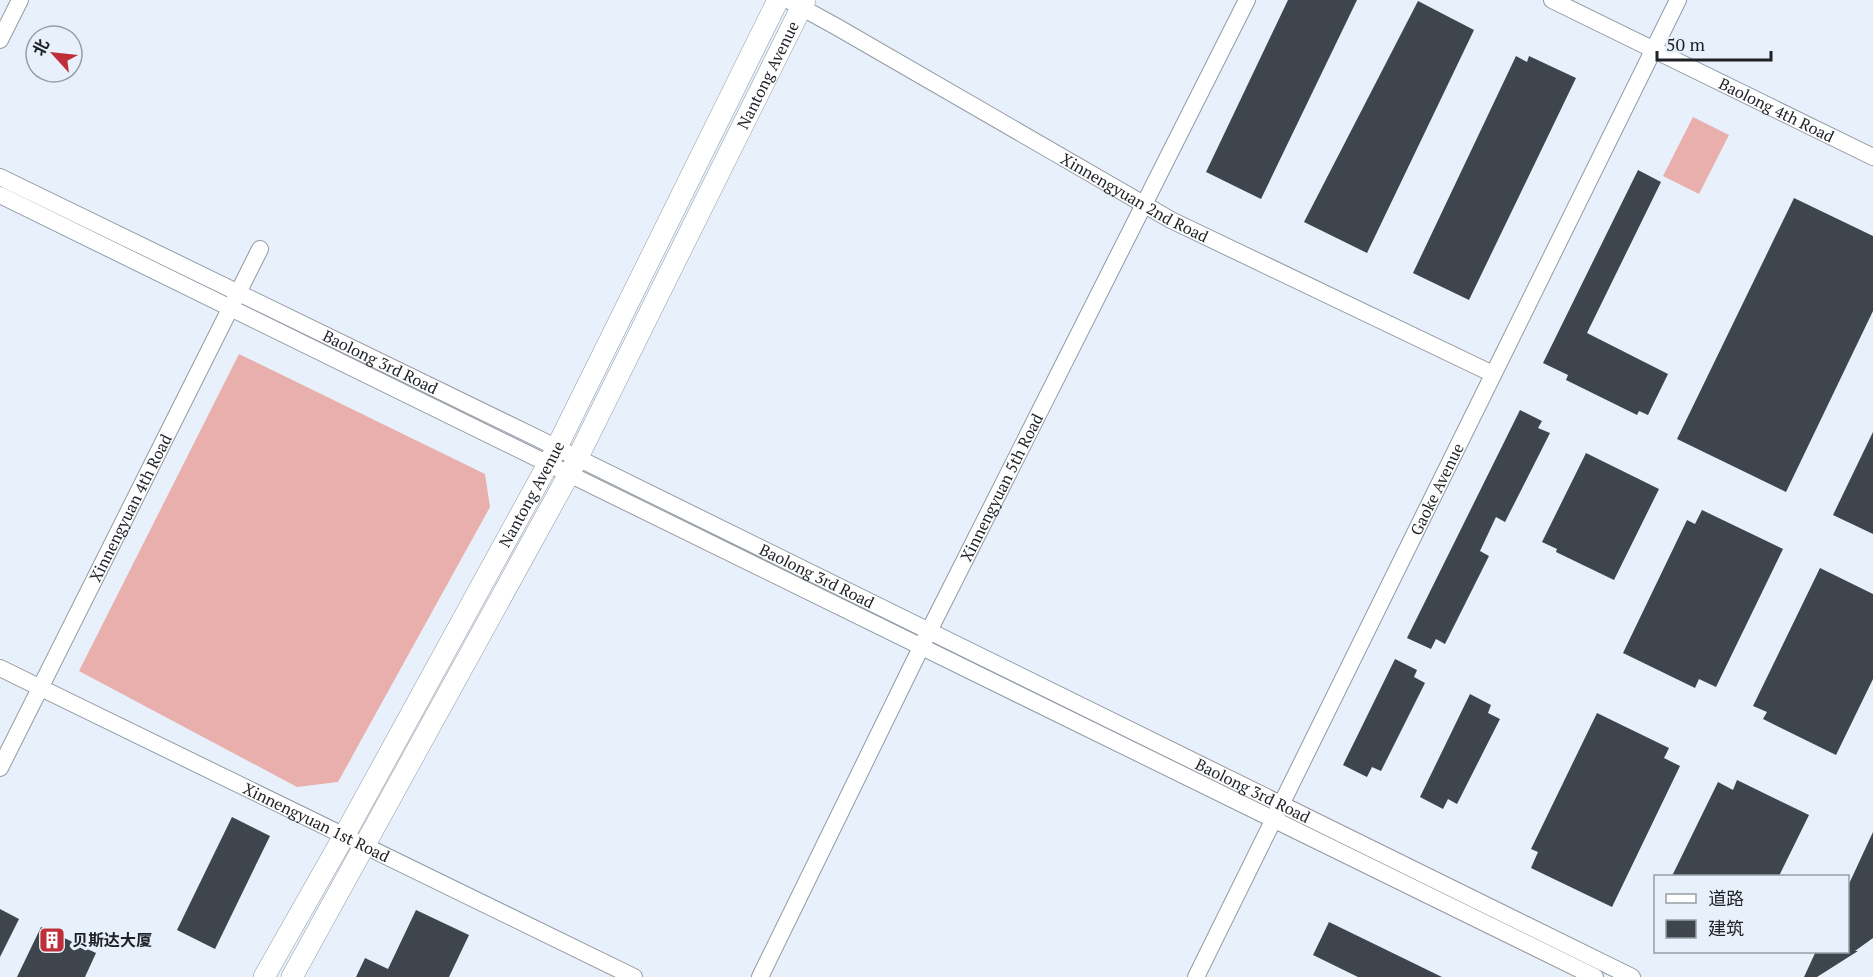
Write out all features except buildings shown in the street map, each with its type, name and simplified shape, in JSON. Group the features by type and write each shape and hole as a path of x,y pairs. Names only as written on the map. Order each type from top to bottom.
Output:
{"main road":[{"name":"Nantong Avenue","path":"264,977 553,456 778,0"},
{"name":"Nantong Avenue","path":"292,977 573,466 798,2"}],"street":[{"path":"0,40 20,0"},
{"name":"Xinnengyuan 5th Road","path":"760,977 921,647 1247,0"},
{"name":"Baolong 4th Road","path":"1552,0 1873,157"},
{"name":"Gaoke Avenue","path":"1196,977 1678,0"},
{"name":"Xinnengyuan 2nd Road","path":"798,2 1171,220 1493,374"},
{"name":"Baolong 3rd Road","path":"0,177 234,300 573,466 921,647 1632,977"},
{"name":"Baolong 3rd Road","path":"0,195 234,300"},
{"name":"Xinnengyuan 4th Road","path":"0,768 260,249"},
{"name":"Baolong 3rd Road","path":"573,466 929,631 1595,977"},
{"name":"Xinnengyuan 1st Road","path":"0,669 634,977"}],"shaded area":[{"path":"1693,117 1729,135 1699,194 1663,176"},
{"path":"239,354 485,474 490,507 338,782 297,787 79,671"}],"place":[{"name":"贝斯达大厦","path":"52,940"}]}
